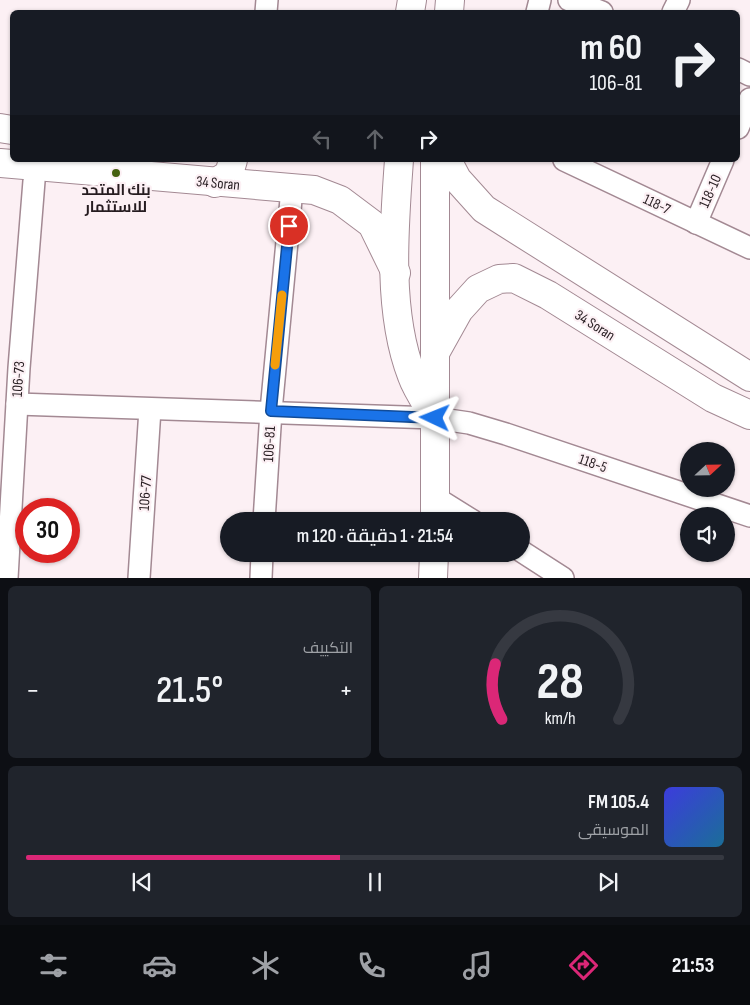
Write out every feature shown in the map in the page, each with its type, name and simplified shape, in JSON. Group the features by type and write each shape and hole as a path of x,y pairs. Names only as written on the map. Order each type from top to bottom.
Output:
{"main road":[{"path":"215,183 229,174 232,162"},
{"path":"399,162 394,229 398,330 412,378 435,418"},
{"path":"435,162 436,510"},
{"path":"449,162 457,179 484,209 750,377"},
{"name":"34 Soran","path":"0,163 215,183 314,190 340,200 372,224 396,273"},
{"path":"569,309 584,273"},
{"name":"34 Soran","path":"435,353 459,310 478,289 499,279 514,278 569,309 714,398 750,415"},
{"path":"433,578 434,562"}],"street":[{"path":"569,0 596,10"},
{"path":"740,123 750,99"},
{"name":"118-7","path":"574,162 593,166 696,223 750,248"},
{"name":"118-10","path":"696,223 722,162"},
{"name":"106-73","path":"7,578 17,404 9,364 34,181"},
{"name":"106-81","path":"265,512 271,411 292,189"},
{"name":"118-5","path":"17,404 271,411 435,418 469,423 749,512"},
{"name":"106-77","path":"139,578 150,409"},
{"path":"530,557 563,578"},
{"path":"261,578 262,562"}],"slow traffic":[{"path":"275,365 282,295"}],"place":[{"name":"بنك المتحد للاستثمار","path":"116,173"}],"route":[{"path":"289,226 271,411 435,418"}]}
